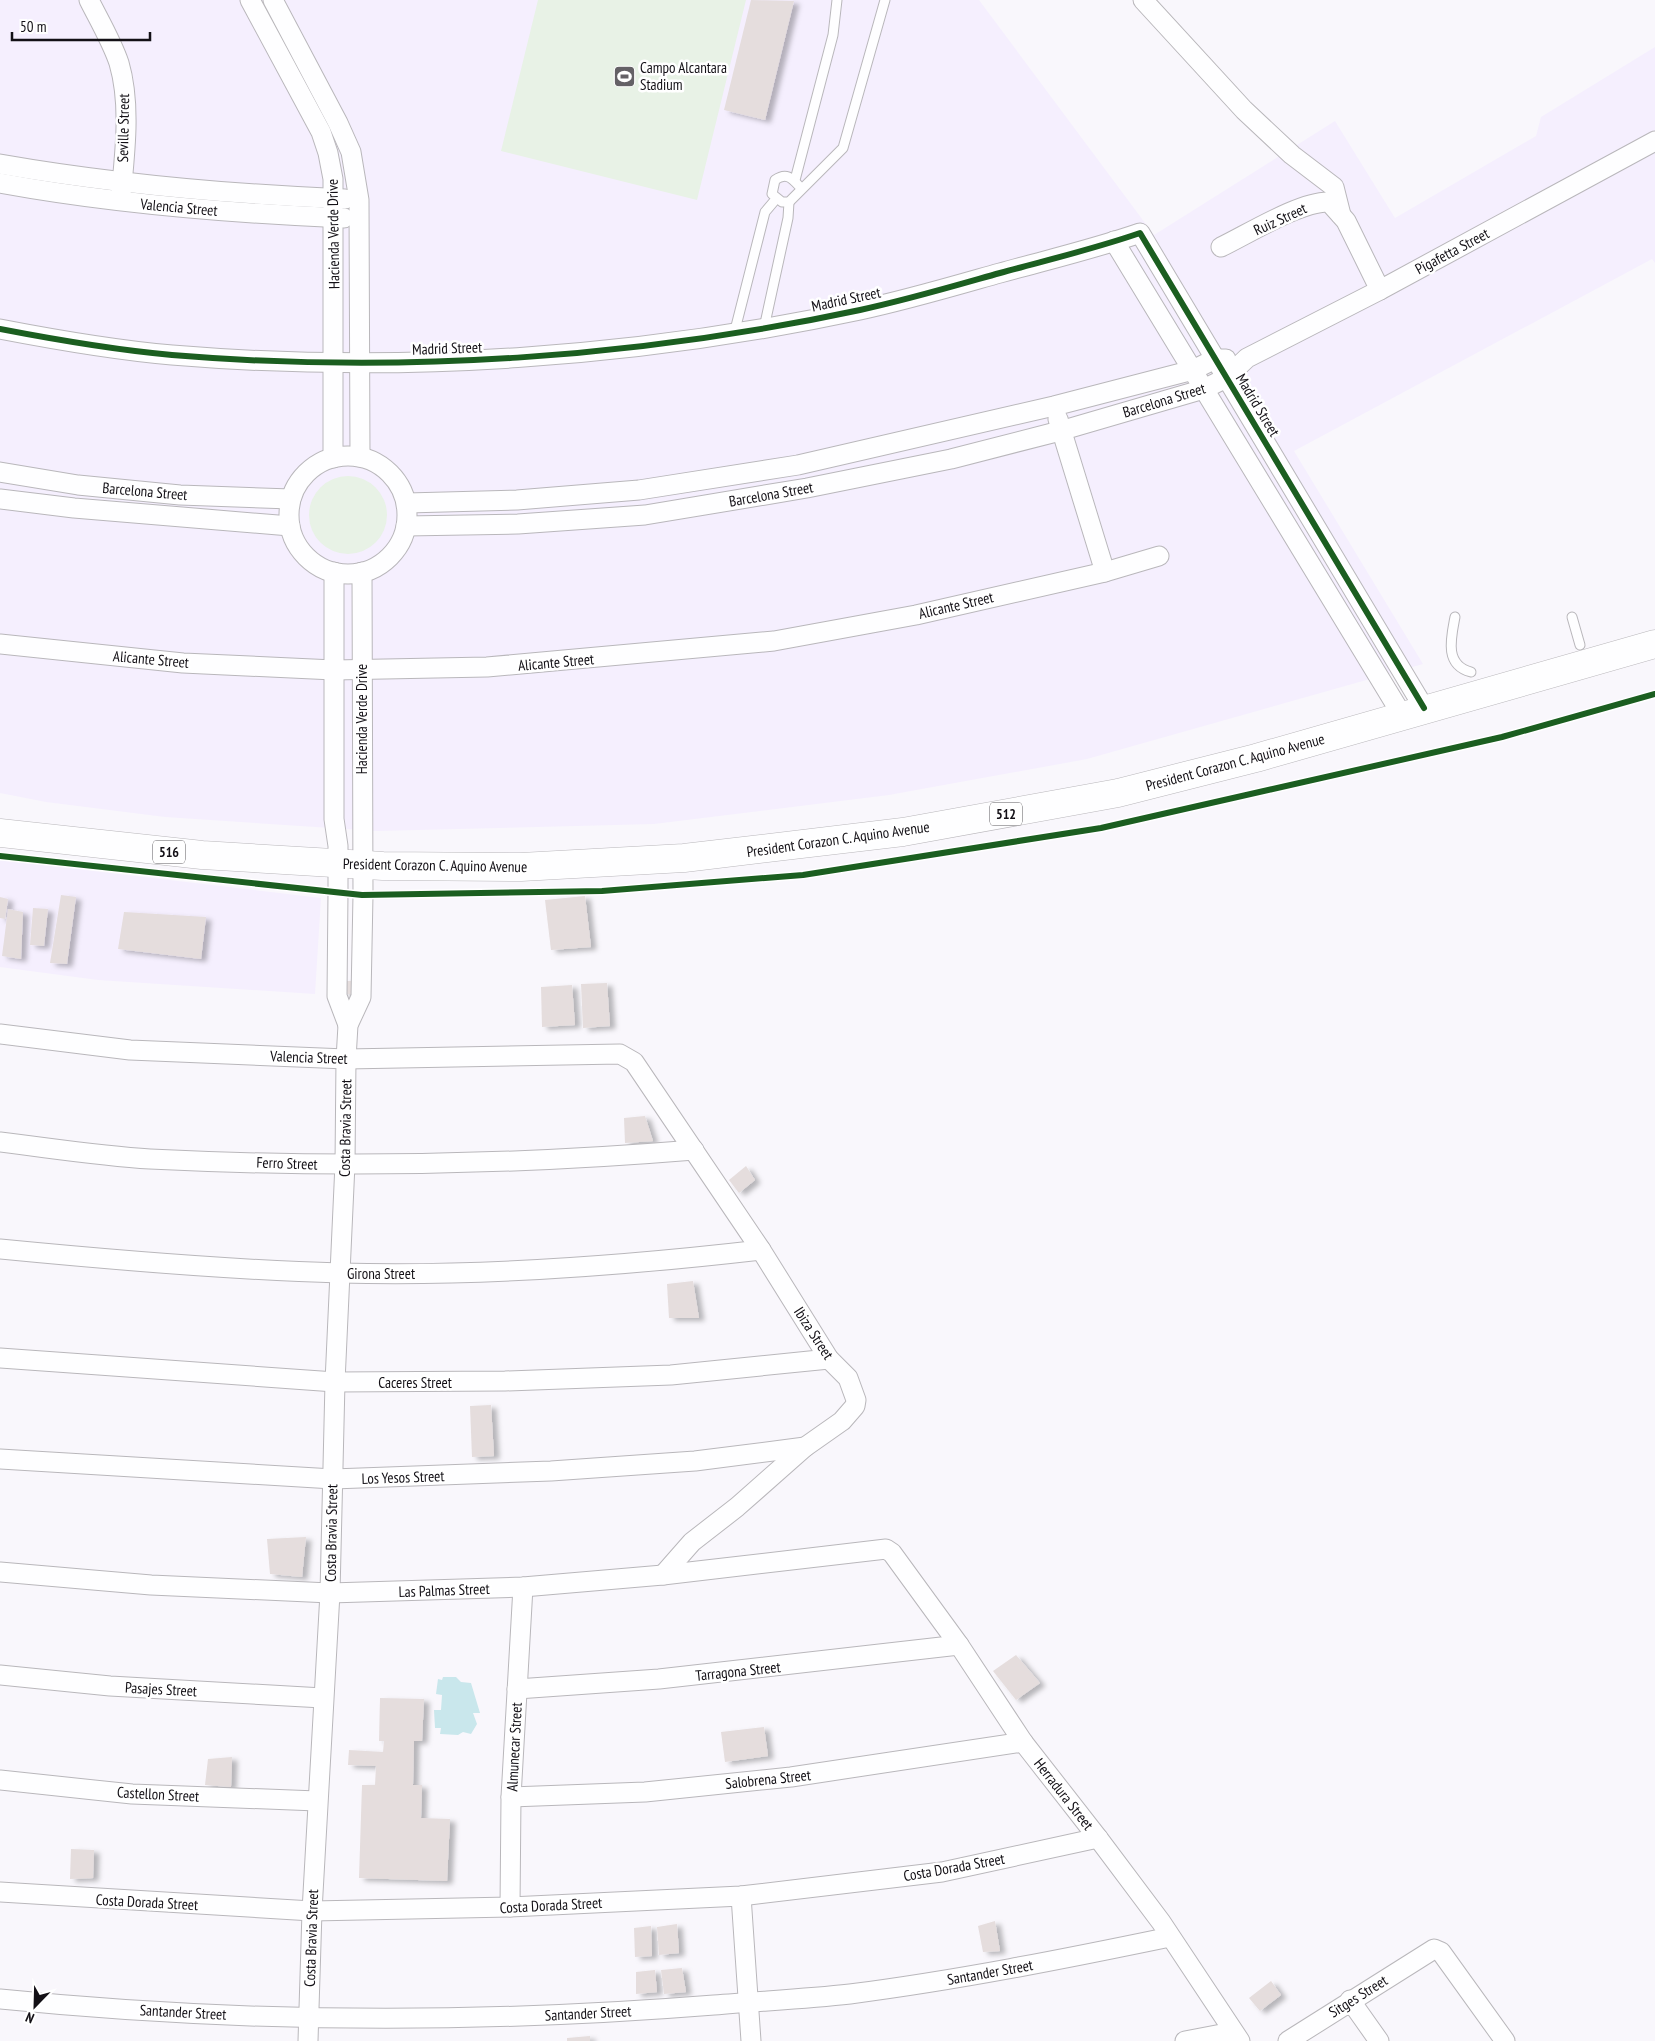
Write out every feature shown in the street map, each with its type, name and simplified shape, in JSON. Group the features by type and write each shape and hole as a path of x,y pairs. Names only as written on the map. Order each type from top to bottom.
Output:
{"main road":[{"name":"President Corazon C. Aquino Avenue","path":"0,833 202,855 350,864 521,867 684,858 903,832 1118,793 1256,758 1413,711 1655,644"}],"street":[{"name":"Seville Street","path":"89,0 118,62 124,85 126,122 120,202"},
{"name":"Hacienda Verde Drive","path":"250,0 320,132 328,153 333,179 333,458"},
{"name":"Hacienda Verde Drive","path":"273,0 334,115 351,152 359,200 360,457"},
{"path":"1143,0 1244,110 1292,155 1334,188 1341,215"},
{"name":"Pigafetta Street","path":"1247,358 1652,149"},
{"name":"Valencia Street","path":"0,164 122,183 359,200"},
{"name":"Valencia Street","path":"0,183 120,202 359,219"},
{"name":"Ruiz Street","path":"1221,247 1296,210 1318,202 1329,202 1346,220 1380,290"},
{"name":"Madrid Street","path":"0,330 169,355 273,362 360,364 476,361 579,352 734,334 861,310 1114,242 1140,233 1226,378 1413,711"},
{"path":"1114,242 1204,389 1413,711"},
{"name":"Barcelona Street","path":"407,503 517,500 639,490 798,464 1054,406 1193,370 1215,359 1247,358"},
{"name":"Barcelona Street","path":"406,526 518,524 645,515 808,488 951,459 1060,432 1204,389 1226,378 1247,358"},
{"path":"1054,406 1060,432 1105,572"},
{"path":"346,455 360,457 379,465 395,478 407,503 406,526 402,539 391,556 374,568 362,572 334,572 318,566 305,555 296,542 290,526 291,499 297,484 307,472 319,463 346,455"},
{"name":"Barcelona Street","path":"0,472 78,485 180,495 291,499"},
{"name":"Barcelona Street","path":"0,499 74,508 290,526"},
{"name":"Alicante Street","path":"0,644 183,663 334,670 487,667 774,641 916,615 1105,572 1159,556"},
{"name":"Hacienda Verde Drive","path":"334,572 334,819 350,864"},
{"name":"Hacienda Verde Drive","path":"350,864 362,670 362,572"},
{"name":"Costa Bravia Street","path":"348,1025 336,996 350,864"},
{"name":"Costa Bravia Street","path":"308,2041 312,1911 330,1593 335,1382 345,1164 346,1059 348,1025 360,997 350,864"},
{"name":"Valencia Street","path":"0,1034 130,1050 346,1059 620,1054"},
{"name":"Ibiza Street","path":"620,1054 634,1062 761,1250 829,1359 848,1378 855,1393 855,1406 842,1421 805,1447 737,1507 692,1542 664,1575"},
{"name":"Ferro Street","path":"0,1142 149,1158 345,1164 480,1163 605,1158 694,1150"},
{"name":"Girona Street","path":"0,1249 158,1264 341,1273 500,1272 645,1263 761,1250"},
{"name":"Caceres Street","path":"0,1358 335,1382 505,1381 662,1375 829,1359"},
{"name":"Los Yesos Street","path":"0,1459 333,1479 571,1470 695,1461 805,1447"},
{"name":"Las Palmas Street","path":"0,1572 151,1585 330,1593 523,1588 664,1575 886,1549"},
{"name":"Herradura Street","path":"886,1549 892,1553 958,1645 1024,1742 1098,1838 1170,1937 1236,2036"},
{"name":"Almunecar Street","path":"510,1908 511,1797 523,1588"},
{"name":"Tarragona Street","path":"517,1689 659,1679 958,1645"},
{"name":"Pasajes Street","path":"0,1675 110,1686 323,1698"},
{"name":"Salobrena Street","path":"511,1797 645,1792 791,1777 1024,1742"},
{"name":"Castellon Street","path":"0,1780 132,1794 318,1801"},
{"name":"Costa Dorada Street","path":"0,1892 312,1911 510,1908 741,1896 942,1872 1098,1838"},
{"path":"741,1896 751,2041"},
{"name":"Santander Street","path":"0,1999 78,2007 308,2017 508,2016 651,2010 848,1994 995,1973 1170,1937"},
{"name":"Sitges Street","path":"1288,2041 1350,2000 1434,1949 1441,1952 1505,2041"},
{"path":"1350,2000 1379,2041"},
{"path":"1185,2041 1236,2036"}],"lane":[{"path":"795,180 833,36 837,0"},
{"path":"764,328 788,218 789,202 843,148 885,0"},
{"path":"789,202 782,202 772,194 774,180 780,176 787,176 795,180 802,189"},
{"path":"734,334 766,212 776,199"},
{"path":"1455,617 1450,641 1454,662 1461,669 1471,672"},
{"path":"1572,617 1580,645"}],"shaded area":[{"path":"0,0 979,0 1154,235 1335,121 1395,218 1536,136 1541,117 1655,47 1655,263 1652,259 1294,451 1423,664 1087,759 889,795 654,824 377,831 165,817 46,802 0,793"},
{"name":"Campo Alcantara Stadium","path":"538,0 746,0 697,200 501,151"},
{"path":"340,476 356,476 370,482 381,493 387,507 387,523 381,537 370,548 356,554 340,554 326,548 315,537 309,523 309,507 315,493 326,482"},
{"path":"0,860 321,898 315,994 98,980 0,967"}],"water":[{"path":"443,1677 456,1677 461,1682 471,1683 480,1713 473,1713 477,1724 471,1734 463,1732 458,1735 440,1734 441,1728 435,1728 434,1710 441,1710 442,1695 436,1694 438,1679 442,1680"}],"building":[{"path":"751,0 794,1 765,120 724,110"},
{"path":"61,895 76,897 67,964 50,963"},
{"path":"585,896 591,947 551,950 545,900"},
{"path":"0,897 8,899 5,919 0,918"},
{"path":"33,908 48,909 44,946 30,945"},
{"path":"8,909 23,912 21,959 2,956"},
{"path":"124,912 206,917 201,959 118,949"},
{"path":"344,981 353,981 353,994 344,994"},
{"path":"607,983 610,1026 583,1028 581,984"},
{"path":"572,985 575,1025 542,1027 541,987"},
{"path":"645,1116 653,1141 625,1143 624,1118"},
{"path":"746,1166 755,1180 739,1193 729,1180"},
{"path":"693,1281 699,1318 669,1318 667,1284"},
{"path":"491,1405 494,1456 472,1457 470,1406"},
{"path":"306,1537 302,1577 270,1574 267,1539"},
{"path":"1016,1655 1040,1683 1016,1700 993,1671"},
{"path":"380,1698 424,1699 422,1741 414,1741 413,1785 422,1785 421,1818 450,1819 447,1881 359,1878 362,1785 375,1785 376,1766 348,1765 349,1750 383,1752 384,1741 379,1741"},
{"path":"764,1727 768,1756 725,1762 721,1732"},
{"path":"232,1757 231,1787 205,1785 208,1759"},
{"path":"71,1849 94,1850 93,1878 70,1879"},
{"path":"995,1921 1000,1951 983,1952 978,1926"},
{"path":"677,1924 679,1953 659,1955 657,1927"},
{"path":"651,1926 652,1956 635,1957 634,1928"},
{"path":"682,1968 686,1992 664,1994 661,1970"},
{"path":"655,1970 657,1992 636,1994 636,1972"},
{"path":"1271,1981 1281,1995 1260,2011 1249,1998"},
{"path":"590,2036 590,2041 567,2041 567,2038"}],"cycle path":[{"path":"0,329 64,341 129,350 172,355 258,360 344,363 518,358 690,340 860,310 930,293 1140,233 1424,708"},
{"path":"0,856 362,895 602,891 803,875 1101,828 1502,737 1655,694"}],"place":[{"name":"Campo Alcantara Stadium","path":"624,76"}]}
